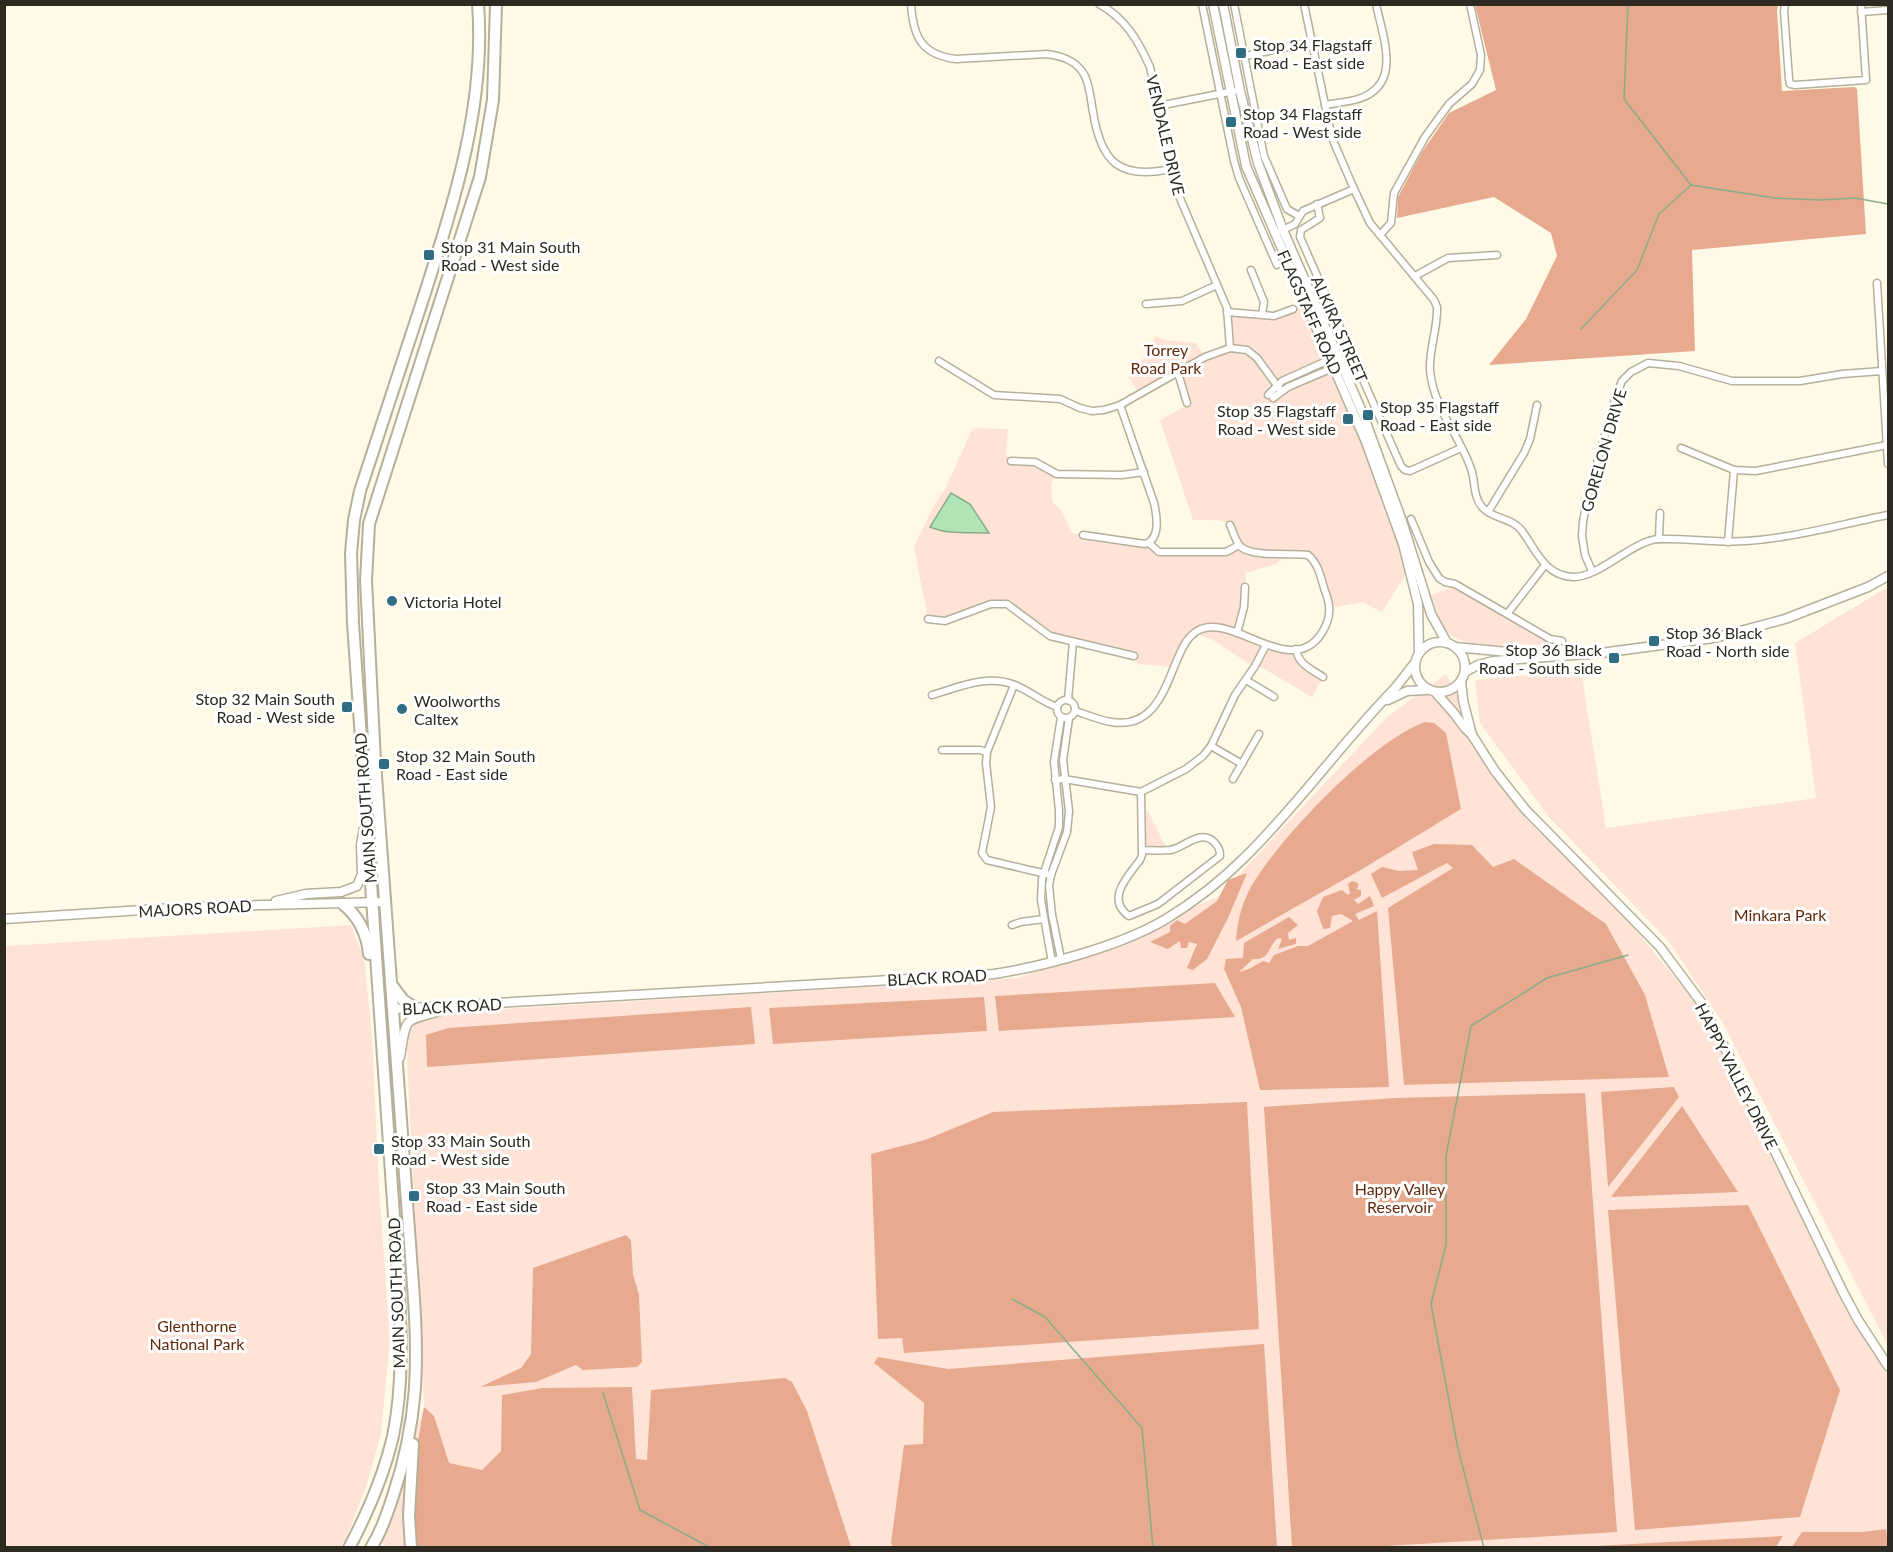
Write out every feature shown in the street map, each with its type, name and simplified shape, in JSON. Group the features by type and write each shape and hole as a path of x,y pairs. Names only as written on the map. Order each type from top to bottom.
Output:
{"highway":[{"name":"MAIN SOUTH ROAD","path":"350,1548 376,1491 392,1436 401,1362 398,1274 353,624 351,553 360,491 447,224 461,172 475,96 478,4"},
{"name":"MAIN SOUTH ROAD","path":"375,1546 400,1472 413,1413 417,1339 375,762 367,553 369,524 480,177 493,100 496,4"},
{"path":"461,172 480,177"},
{"path":"353,624 357,613 358,556 367,553"},
{"path":"343,904 355,913 359,920 367,943 370,969 377,989"},
{"path":"391,983 403,1000 415,1008"},
{"path":"379,1010 393,1009"},
{"path":"411,1548 409,1516 413,1413"},
{"path":"361,1527 375,1546 362,1548"}],"main road":[{"name":"FLAGSTAFF ROAD","path":"1213,4 1226,93 1246,166 1280,232 1337,361 1393,493 1431,614 1451,645"},
{"name":"FLAGSTAFF ROAD","path":"1222,4 1258,163 1280,232"},
{"name":"FLAGSTAFF ROAD","path":"1337,361 1406,557 1418,604 1419,653"},
{"path":"1465,672 1478,665 1494,661 1571,656 1701,641 1742,632 1785,619 1868,587 1888,576"},
{"path":"1451,645 1463,656 1465,672 1461,681 1450,690 1432,691 1417,679 1414,664 1419,653 1431,643 1451,645 1490,652 1571,656"},
{"name":"BLACK ROAD","path":"393,1009 994,974 1057,961 1116,941 1165,919 1215,883 1244,858 1279,821 1414,664"},
{"name":"HAPPY VALLEY DRIVE","path":"1461,681 1463,700 1472,735"},
{"name":"BLACK ROAD","path":"1382,703 1407,691 1432,691"},
{"name":"HAPPY VALLEY DRIVE","path":"1432,691 1454,712 1499,777 1525,809 1660,947 1701,1002 1843,1292 1863,1329 1888,1366"},
{"path":"258,905 306,894 341,892 357,886 362,874 361,845 366,818"},
{"name":"MAJORS ROAD","path":"4,919 258,905 385,902"},
{"path":"398,1068 403,1031 408,1022 414,1018 454,1006"}],"street":[{"path":"911,4 914,31 921,43 942,58 1047,54 1070,60 1085,77 1097,137 1103,151 1124,169 1140,173 1171,169"},
{"name":"VENDALE DRIVE","path":"1099,4 1118,16 1136,38 1150,66 1176,189 1227,312 1230,348"},
{"path":"1202,4 1226,93 1239,178 1276,263 1268,265"},
{"path":"1234,4 1264,156 1287,209 1299,216"},
{"path":"1304,4 1332,138 1354,189 1370,223 1415,276 1437,307 1430,354 1430,372 1443,416 1473,472 1476,495 1482,508 1520,528 1545,565 1556,574 1573,577 1592,571 1637,547 1659,539 1728,542 1800,534 1888,515"},
{"path":"1325,105 1358,99 1372,93 1383,83 1387,70 1387,57 1376,4"},
{"path":"1380,235 1391,223 1394,193 1425,137 1449,104 1472,84 1480,70 1481,55 1470,4"},
{"path":"1785,4 1789,79 1790,84 1795,86 1866,80 1861,8 1888,10"},
{"path":"1245,56 1312,42"},
{"path":"1158,106 1240,91"},
{"path":"1280,232 1295,224 1303,211 1354,189"},
{"name":"ALKIRA STREET","path":"1317,204 1320,218 1301,230 1300,237 1401,466 1410,471 1461,448"},
{"path":"1415,276 1448,258 1497,255"},
{"path":"1261,272 1252,273 1264,302 1262,314"},
{"path":"1877,283 1882,371 1886,388 1888,464"},
{"path":"1146,304 1182,301 1217,285"},
{"path":"1227,312 1274,316 1293,309"},
{"path":"1878,314 1888,314"},
{"path":"939,361 994,395 1060,399 1092,411 1119,405 1218,351 1230,348 1247,350 1257,358 1279,387"},
{"path":"1270,396 1279,387 1337,361"},
{"name":"GORELON DRIVE","path":"1592,571 1585,555 1582,536 1588,495 1616,396 1623,381 1631,372 1648,363 1657,362 1732,381 1800,381 1842,374 1882,371"},
{"path":"1178,373 1187,403"},
{"path":"1119,405 1154,503 1157,517 1156,530 1149,543"},
{"path":"1488,512 1524,453 1530,439 1537,405"},
{"path":"1681,448 1734,470 1756,471 1887,445"},
{"path":"1011,461 1035,462 1057,474 1122,475 1144,472"},
{"path":"1728,542 1734,470"},
{"path":"1659,539 1660,513"},
{"path":"1411,519 1429,562 1439,578 1455,584 1550,639 1562,641"},
{"path":"1076,711 1112,722 1131,721 1148,715 1166,689 1183,646 1190,636 1200,629 1211,626 1237,633 1266,645 1296,649 1310,645 1319,638 1330,615 1330,604 1315,561 1308,555 1285,556 1245,550 1239,545 1230,525"},
{"path":"1083,535 1138,544 1149,543 1159,552 1226,552 1239,545"},
{"path":"1507,614 1545,565"},
{"path":"1237,633 1244,606 1245,587"},
{"path":"928,619 945,621 991,604 1007,604 1050,636 1134,656"},
{"path":"1068,700 1073,642"},
{"path":"1055,780 1064,779 1141,792 1186,770 1211,746 1235,695 1266,645"},
{"path":"1296,649 1297,658 1301,663 1323,677"},
{"path":"932,695 984,679 1014,685 1047,704 1057,707"},
{"path":"1246,680 1274,697"},
{"path":"1014,685 987,752 991,807 983,847 984,858 1052,874"},
{"path":"1069,718 1061,717 1057,712 1061,701 1068,700 1074,704 1076,711"},
{"path":"1057,961 1050,898 1052,874 1067,832 1069,812 1063,760 1069,718 1076,711"},
{"path":"1057,961 1044,919 1041,900 1044,872 1059,828 1054,762 1061,717"},
{"path":"1233,779 1259,734"},
{"path":"1211,746 1242,764"},
{"path":"942,750 987,752"},
{"path":"1141,792 1142,850 1140,860 1119,890 1118,896 1125,913 1129,916 1158,904 1220,856 1220,852 1211,840 1206,838 1191,840 1174,849 1142,850"},
{"path":"1012,925 1044,919"}],"green space":[{"path":"1475,5 1778,5 1782,91 1854,87 1857,89 1866,234 1692,250 1695,351 1489,365 1526,319 1557,256 1551,233 1494,197 1397,218 1398,197 1422,152 1449,113 1496,90"},
{"name":"Torrey Road Park","path":"1308,305 1337,373 1410,568 1382,612 1363,602 1336,607 1330,604 1315,561 1308,555 1285,556 1276,564 1246,573 1244,607 1237,633 1261,643 1260,653 1252,666 1213,640 1200,635 1200,630 1190,636 1175,667 1137,664 1136,659 1050,636 1007,604 991,604 945,621 928,619 914,547 932,509 946,487 973,428 1008,429 1006,454 1011,461 1027,461 1057,474 1051,483 1052,501 1062,512 1072,533 1145,544 1159,552 1226,552 1238,545 1227,524 1218,520 1193,520 1160,420 1188,405 1178,373 1139,393 1128,376 1142,369 1142,360 1152,348 1155,336 1165,340 1196,343 1205,357 1230,348 1227,312 1274,316"},
{"path":"1453,587 1550,641 1550,646 1505,643 1502,646 1462,641 1454,637 1441,623 1431,595"},
{"name":"Minkara Park","path":"1888,587 1888,1346 1723,1023 1670,943 1549,817 1480,723 1475,680 1581,670 1606,828 1816,798 1795,643"},
{"path":"1268,650 1296,652 1297,658 1323,677 1312,697 1259,666"},
{"name":"Happy Valley Reservoir","path":"1446,674 1516,802 1619,910 1710,1020 1888,1367 1888,1547 386,1548 381,1543 424,1407 405,1015 1018,978 1218,897 1387,717"},
{"path":"1425,722 1434,723 1446,733 1461,809 1364,868 1236,941 1245,898 1284,842 1330,792 1355,769 1404,732"},
{"path":"1145,811 1148,811 1166,847 1152,847 1146,844"},
{"path":"1434,844 1472,845 1493,867 1514,859 1606,924 1645,995 1669,1077 1404,1085 1388,908 1453,868 1447,863 1382,898 1371,874 1382,867 1399,871 1418,870 1412,852"},
{"path":"1247,873 1207,959 1193,970 1187,968 1197,944 1189,942 1187,948 1181,948 1180,941 1168,949 1150,942 1170,932 1170,926 1177,920 1185,924 1217,901 1228,880"},
{"path":"1352,881 1358,883 1356,889 1361,890 1361,896 1354,900 1358,904 1370,896 1374,906 1355,914 1359,920 1377,911 1389,1087 1260,1090 1241,1007 1224,969 1226,959 1243,958 1244,943 1289,917 1298,925 1288,933 1289,940 1296,938 1296,944 1278,949 1282,939 1278,938 1266,955 1253,959 1239,972 1263,961 1269,963 1274,955 1298,946 1308,946 1353,921 1341,914 1332,916 1330,928 1323,929 1317,911 1323,897 1342,890 1348,895 1350,893 1348,884"},
{"name":"Glenthorne National Park","path":"351,925 364,958 372,1036 379,1187 390,1339 381,1434 366,1487 341,1547 5,1547 5,946"},
{"path":"1215,983 1235,1017 999,1031 995,996"},
{"path":"984,997 987,1031 773,1044 769,1008"},
{"path":"751,1007 755,1044 427,1067 426,1035 448,1028"},
{"path":"1674,1087 1679,1097 1608,1187 1601,1092"},
{"path":"1585,1093 1617,1532 1370,1547 1292,1547 1264,1107 1396,1098"},
{"path":"1247,1102 1259,1329 904,1353 902,1338 878,1339 871,1154 925,1140 993,1112"},
{"path":"1682,1106 1738,1192 1611,1197"},
{"path":"1748,1205 1840,1390 1800,1517 1635,1530 1608,1210"},
{"path":"626,1235 631,1240 633,1274 639,1295 642,1362 637,1367 583,1370 576,1365 536,1382 480,1387 521,1368 531,1354 533,1268"},
{"path":"1264,1344 1277,1547 893,1547 891,1543 904,1445 923,1444 924,1403 874,1363 878,1357 948,1369"},
{"path":"785,1378 792,1382 807,1411 851,1547 405,1547 403,1525 424,1407 434,1416 449,1463 482,1470 501,1451 502,1395 543,1388 632,1387 636,1459 647,1460 651,1390"},
{"path":"1886,1529 1888,1547 1792,1547 1802,1532 1863,1532"},
{"path":"1783,1536 1776,1547 1576,1547"}],"shaded area":[{"path":"951,493 970,504 989,533 952,532 930,527"}],"waterway":[{"path":"1628,4 1624,99 1691,185 1775,198 1820,200 1855,198 1888,204"},
{"path":"1581,329 1637,270 1659,214 1691,185"},
{"path":"1484,1548 1458,1449 1431,1304 1446,1245 1446,1156 1471,1026 1547,978 1628,955"},
{"path":"1012,1299 1045,1317 1142,1428 1153,1548"},
{"path":"603,1393 640,1510 711,1548"}],"place":[{"name":"Stop 34 Flagstaff Road - East side","path":"1241,53"},
{"name":"Stop 34 Flagstaff Road - West side","path":"1231,122"},
{"name":"Stop 31 Main South Road - West side","path":"429,255"},
{"name":"Stop 35 Flagstaff Road - East side","path":"1368,415"},
{"name":"Stop 35 Flagstaff Road - West side","path":"1348,419"},
{"name":"Victoria Hotel","path":"392,601"},
{"name":"Stop 36 Black Road - North side","path":"1654,641"},
{"name":"Stop 36 Black Road - South side","path":"1614,658"},
{"name":"Stop 32 Main South Road - West side","path":"347,707"},
{"name":"Woolworths Caltex","path":"402,709"},
{"name":"Stop 32 Main South Road - East side","path":"384,764"},
{"name":"Stop 33 Main South Road - West side","path":"379,1149"},
{"name":"Stop 33 Main South Road - East side","path":"414,1196"}]}
